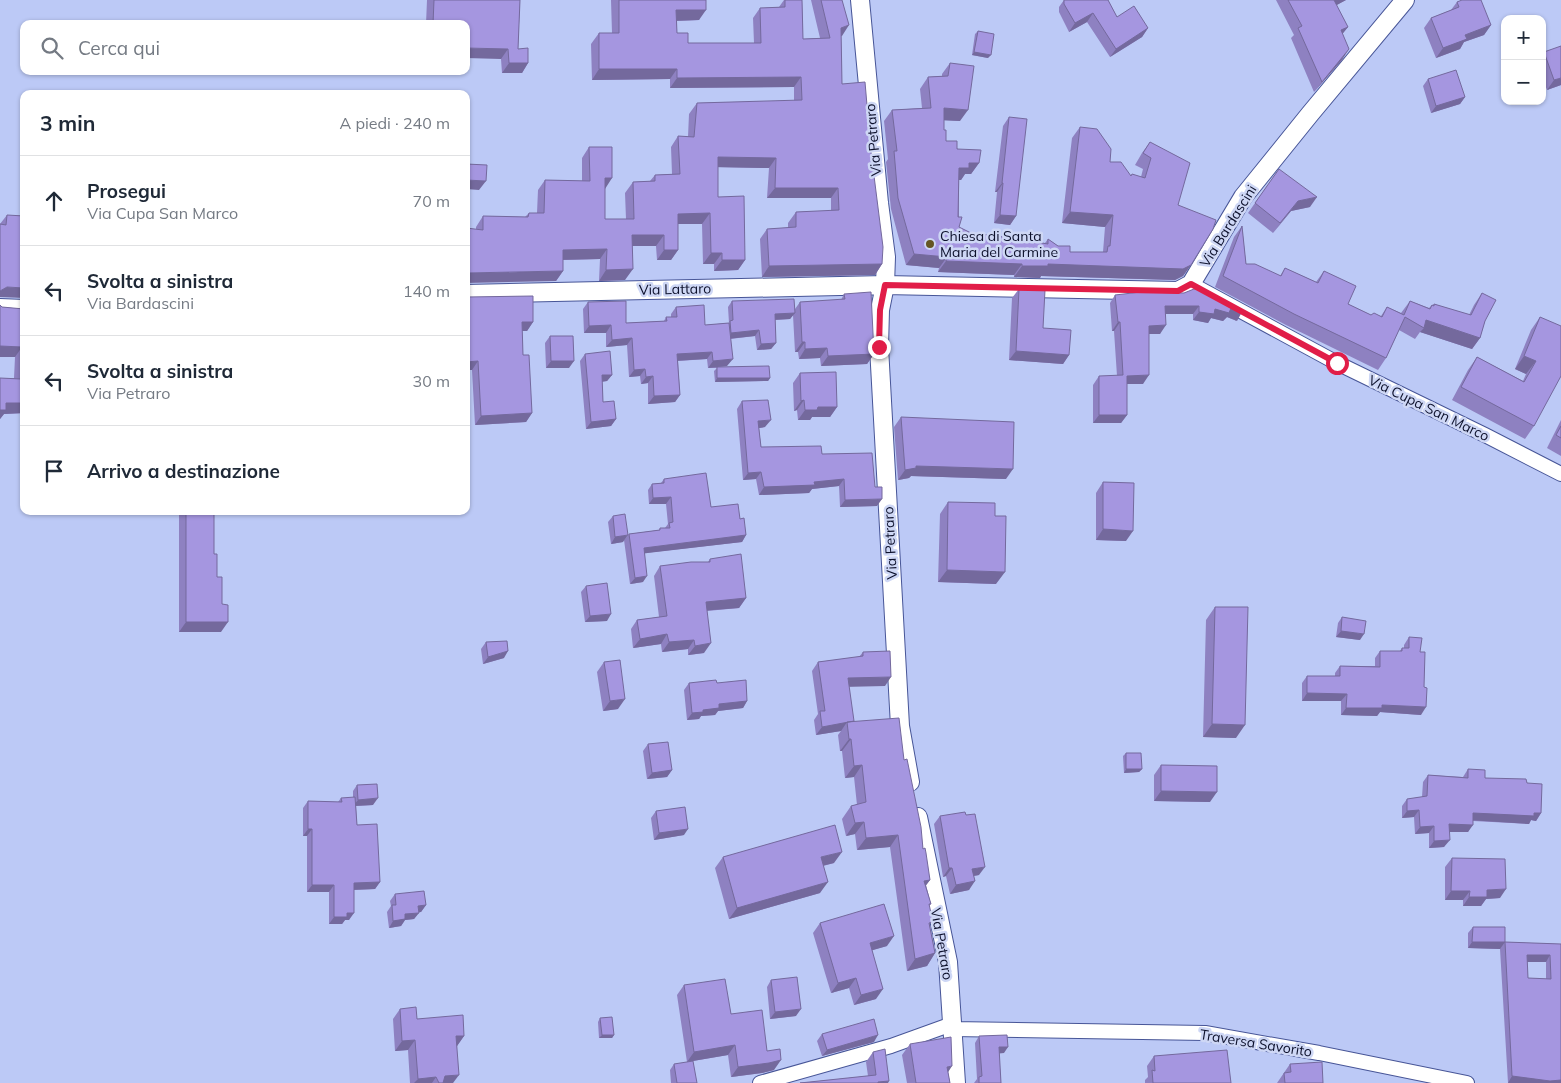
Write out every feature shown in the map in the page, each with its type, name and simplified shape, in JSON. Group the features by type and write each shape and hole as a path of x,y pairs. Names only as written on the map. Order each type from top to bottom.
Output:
{"street":[{"name":"Via Petraro","path":"860,0 879,204 886,257 885,285 880,310 879,347 900,726 948,962 956,1083"},
{"name":"Via Bardascini","path":"1191,284 1243,197 1405,0"},
{"path":"885,285 1178,291 1191,284"},
{"name":"Via Cupa San Marco","path":"1191,284 1337,363 1561,474"},
{"name":"Via Lattaro","path":"470,294 885,285"},
{"path":"0,308 20,308"},
{"name":"Traversa Savorito","path":"760,1083 952,1027 1205,1033 1319,1053 1467,1083"}],"building":[{"path":"434,0 520,0 518,49 528,48 528,63 509,63 508,49 470,48 470,20 433,20"},
{"path":"619,0 706,0 706,10 676,10 677,33 688,33 688,43 761,43 760,8 785,7 785,0 802,0 803,39 830,38 821,0 842,0 849,25 841,28 842,84 865,82 871,152 883,247 882,264 769,266 767,229 796,227 796,212 839,210 838,188 775,188 776,158 718,157 718,197 744,196 745,260 722,260 722,253 711,253 710,213 678,214 678,250 664,250 664,235 632,235 633,269 606,270 607,249 563,250 563,271 470,273 470,228 483,230 483,216 528,217 529,213 544,213 545,180 590,181 589,147 612,147 612,178 605,178 605,219 634,219 633,182 655,181 655,175 680,174 678,136 694,137 697,103 802,100 801,77 677,78 677,69 599,69 599,33 619,33"},
{"path":"1064,0 1108,0 1117,17 1134,6 1148,28 1116,49 1093,13 1075,23 1064,4"},
{"path":"1288,0 1334,0 1348,27 1341,30 1349,49 1322,82 1298,28 1302,26"},
{"path":"1462,0 1481,0 1491,25 1465,35 1467,39 1443,48 1431,18 1459,7 1457,2"},
{"path":"978,31 994,34 991,55 974,52"},
{"path":"1561,46 1561,78 1554,80 1546,58 1546,51"},
{"path":"950,63 974,66 968,110 944,108 946,141 957,141 957,149 981,150 979,163 969,163 969,168 959,168 958,217 962,217 959,227 973,234 1048,244 1048,239 1058,246 1070,246 1070,252 1107,252 1108,246 1110,246 1113,215 1070,212 1080,127 1097,129 1111,149 1110,162 1121,162 1131,176 1132,174 1145,178 1151,158 1143,153 1150,142 1190,163 1178,205 1216,220 1213,229 1191,265 1183,269 1048,264 1048,266 1022,266 1022,264 946,261 947,257 914,254 898,198 894,151 897,151 892,110 931,108 928,77 948,76"},
{"path":"1456,70 1465,97 1436,106 1428,79"},
{"path":"1009,117 1027,119 1016,216 1000,215"},
{"path":"470,164 487,165 486,181 470,180"},
{"path":"1279,169 1317,197 1298,201 1280,223 1255,203"},
{"path":"7,215 20,216 20,288 7,287 0,291 0,224 6,225"},
{"path":"1242,226 1246,264 1255,264 1281,276 1285,268 1318,283 1324,271 1356,286 1348,304 1371,315 1374,313 1382,317 1387,307 1404,315 1410,301 1430,309 1434,304 1471,315 1482,293 1496,300 1485,321 1480,338 1426,320 1424,328 1405,317 1386,358 1294,314 1223,276"},
{"path":"1019,289 1045,290 1043,328 1071,330 1069,355 1016,351"},
{"path":"1194,289 1207,291 1243,311 1231,308 1229,313 1215,309 1214,314 1199,312 1199,306 1165,306 1166,325 1149,326 1149,375 1127,376 1127,415 1099,415 1099,376 1123,375 1120,322 1118,322 1115,295 1141,292 1184,293"},
{"path":"871,292 874,354 828,356 827,348 805,349 805,342 802,342 800,302 845,299 844,294"},
{"path":"533,296 533,322 522,322 523,355 529,355 532,413 481,416 478,361 470,362 470,297"},
{"path":"794,299 795,313 775,314 776,343 761,344 759,330 731,333 730,321 733,320 732,301"},
{"path":"626,301 626,323 667,321 666,317 677,317 676,307 704,305 705,325 729,323 733,359 713,361 712,352 677,354 680,395 654,396 653,376 646,377 645,369 634,370 632,338 612,340 611,325 589,326 588,302"},
{"path":"0,305 2,307 20,309 20,347 0,346"},
{"path":"1540,317 1561,326 1561,376 1534,426 1461,387 1477,357 1524,382 1536,361 1524,356"},
{"path":"550,336 573,336 574,361 551,361"},
{"path":"610,351 612,375 602,375 603,402 614,401 616,419 591,422 585,354"},
{"path":"769,366 770,378 717,378 717,367"},
{"path":"836,372 837,407 818,407 817,410 805,410 804,400 801,401 800,373"},
{"path":"0,378 20,379 20,403 6,403 6,410 0,410"},
{"path":"768,400 771,420 758,421 761,447 821,446 822,454 872,453 875,487 882,487 882,499 845,500 844,479 814,482 815,485 764,487 761,472 748,473 742,401"},
{"path":"901,417 1014,422 1013,469 916,466 916,468 905,470"},
{"path":"1561,426 1561,438 1556,435"},
{"path":"706,473 711,507 738,504 740,519 744,518 746,535 644,548 647,576 635,578 629,534 670,528 669,523 673,522 671,497 653,498 652,484 664,483 664,479"},
{"path":"1103,482 1134,483 1133,531 1103,529"},
{"path":"948,502 995,503 995,516 1006,516 1005,572 947,570"},
{"path":"625,514 628,535 615,537 613,516"},
{"path":"186,515 214,515 214,554 217,554 217,577 222,577 222,604 228,605 228,622 186,622"},
{"path":"741,554 746,598 706,602 711,643 695,646 694,640 669,642 667,634 640,639 637,620 667,616 660,566 691,562 710,562 710,559"},
{"path":"607,583 611,614 590,616 586,586"},
{"path":"1215,607 1248,607 1245,725 1212,724"},
{"path":"1342,617 1366,621 1364,634 1341,631"},
{"path":"1409,637 1422,638 1420,652 1425,652 1424,687 1427,688 1426,707 1382,705 1382,708 1346,708 1347,694 1307,693 1307,676 1340,676 1340,666 1380,667 1380,651 1402,651 1402,648 1409,648"},
{"path":"507,641 508,651 488,657 486,642"},
{"path":"890,651 891,677 848,678 854,721 822,727 820,711 825,711 818,662 863,656 863,652"},
{"path":"620,660 625,699 610,701 604,662"},
{"path":"716,680 717,683 746,680 747,701 719,704 719,708 692,713 689,683"},
{"path":"899,718 904,760 907,759 921,827 923,849 925,848 926,853 930,880 924,881 931,904 929,904 933,922 929,923 935,953 915,959 898,835 866,838 864,822 855,823 851,806 866,802 862,765 854,766 847,722"},
{"path":"668,742 672,770 652,773 648,744"},
{"path":"1126,753 1141,753 1142,769 1126,769"},
{"path":"1161,765 1217,766 1217,792 1161,791"},
{"path":"1468,769 1485,770 1485,778 1526,779 1527,783 1542,784 1541,813 1534,813 1534,816 1473,813 1473,825 1449,824 1450,840 1434,841 1434,826 1420,827 1419,810 1407,811 1407,799 1427,796 1428,775 1468,778"},
{"path":"377,784 378,798 358,800 357,785"},
{"path":"355,797 357,825 377,824 380,882 354,883 354,913 347,913 347,917 334,917 334,885 312,885 312,829 308,829 308,801 342,802 341,798"},
{"path":"685,807 688,829 659,833 656,811"},
{"path":"965,812 966,815 975,814 985,867 972,869 975,881 956,885 952,868 949,868 940,816"},
{"path":"835,825 842,852 821,857 828,882 737,908 723,857"},
{"path":"1452,858 1505,859 1506,889 1487,890 1487,897 1469,897 1470,891 1451,891"},
{"path":"424,891 426,905 418,906 419,913 405,914 405,919 393,921 392,905 396,905 395,894"},
{"path":"884,904 894,936 870,943 883,989 861,995 856,978 838,983 820,923"},
{"path":"1473,927 1505,927 1505,942 1472,942"},
{"path":"1505,942 1561,944 1561,1080 1550,1081 1512,1076","holes":["1527,955 1550,955 1551,979 1528,978"]},
{"path":"797,977 801,1009 775,1012 771,980"},
{"path":"725,979 731,1014 762,1010 767,1051 780,1049 781,1060 738,1067 735,1045 694,1052 684,985"},
{"path":"416,1007 417,1019 463,1015 464,1036 456,1036 459,1075 445,1076 443,1083 439,1083 436,1077 418,1079 415,1040 402,1041 400,1009"},
{"path":"612,1017 614,1035 602,1035 600,1018"},
{"path":"874,1019 878,1035 827,1050 822,1034"},
{"path":"1007,1035 1008,1047 999,1047 1001,1083 979,1083 979,1077 982,1076 979,1036"},
{"path":"951,1037 952,1066 947,1067 950,1083 916,1083 910,1044"},
{"path":"885,1049 889,1081 878,1083 800,1083 876,1075 873,1052"},
{"path":"1227,1050 1231,1083 1153,1083 1152,1070 1155,1071 1154,1056"},
{"path":"693,1061 697,1083 677,1083 674,1064"},
{"path":"1322,1062 1323,1083 1285,1083 1284,1073 1291,1072 1290,1064"}],"place":[{"name":"Chiesa di Santa Maria del Carmine","path":"930,244"}],"route":[{"path":"879,347 880,310 885,285 1178,291 1191,284 1337,363"}]}
